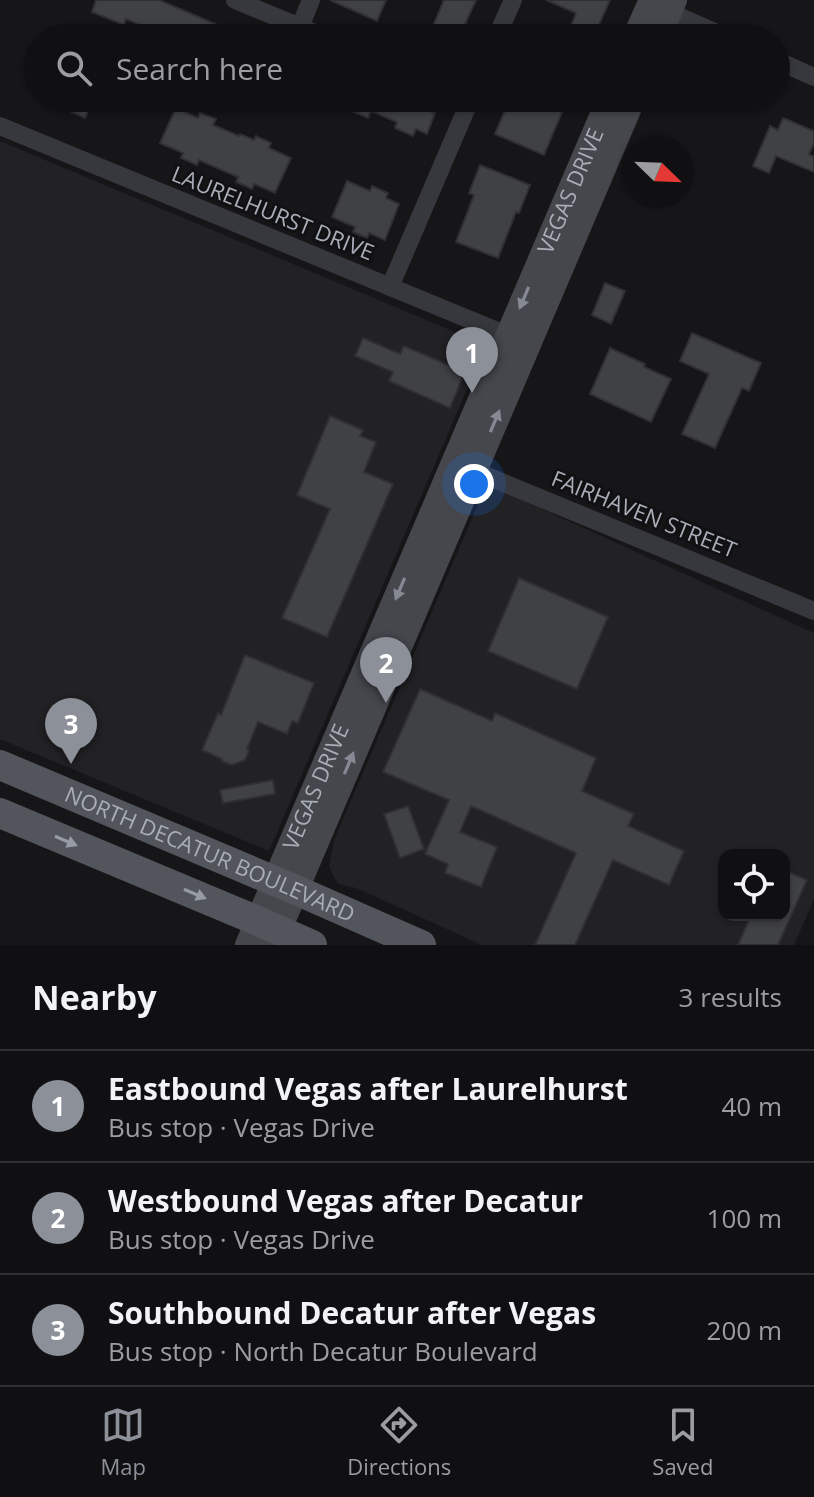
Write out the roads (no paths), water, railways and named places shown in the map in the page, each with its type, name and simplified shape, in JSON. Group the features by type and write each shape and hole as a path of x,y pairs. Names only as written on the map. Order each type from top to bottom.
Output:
{"main road":[{"path":"646,24 661,4"},
{"path":"659,24 661,4"},
{"name":"VEGAS DRIVE","path":"518,340 605,112"},
{"name":"VEGAS DRIVE","path":"264,935 518,340 626,112"},
{"name":"NORTH DECATUR BOULEVARD","path":"0,765 421,945"},
{"name":"NORTH DECATUR BOULEVARD","path":"0,813 264,935 312,945"}],"street":[{"path":"235,0 293,24"},
{"path":"301,24 311,0"},
{"path":"502,24 513,0"},
{"path":"661,4 700,24"},
{"path":"790,66 814,77"},
{"path":"390,287 465,112"},
{"name":"LAURELHURST DRIVE","path":"0,126 518,340"},
{"name":"FAIRHAVEN STREET","path":"464,466 814,611"}],"place":[{"name":"Eastbound Vegas after Laurelhurst","path":"472,393"},
{"name":"Westbound Vegas after Decatur","path":"386,703"},
{"name":"Southbound Decatur after Vegas","path":"71,764"}]}
